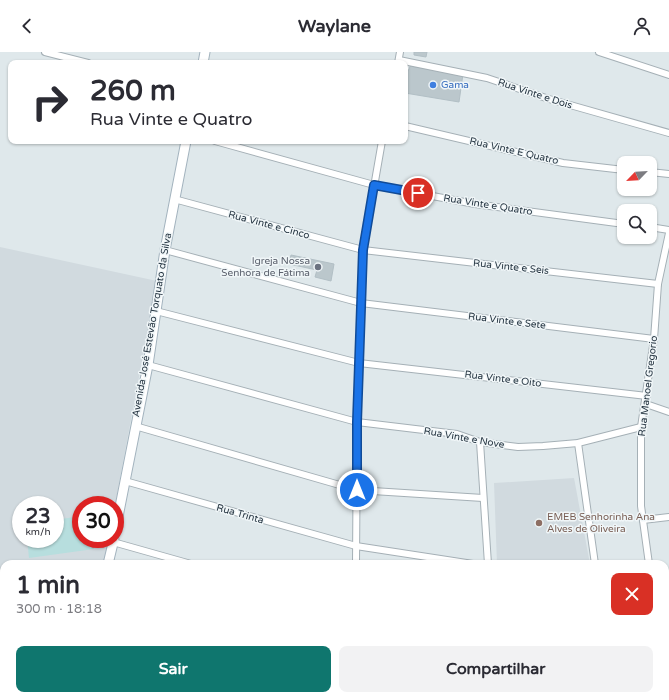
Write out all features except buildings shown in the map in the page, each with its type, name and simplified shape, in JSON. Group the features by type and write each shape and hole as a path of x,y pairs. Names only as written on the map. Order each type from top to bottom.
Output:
{"main road":[{"name":"Avenida José Estevão Torquato da Silva","path":"122,496 148,365 165,250 185,144"},
{"name":"Avenida José Estevão Torquato da Silva","path":"109,560 112,548"}],"street":[{"path":"45,52 76,60"},
{"path":"599,52 669,75"},
{"name":"Rua Vinte e Dois","path":"408,63 487,78 549,99 669,133"},
{"name":"Rua Vinte E Quatro","path":"408,127 563,163 617,169"},
{"name":"Rua Vinte e Quatro","path":"226,144 374,185 476,204 617,223"},
{"path":"356,560 357,422 363,250 381,144"},
{"path":"657,173 669,174"},
{"name":"Rua Vinte e Cinco","path":"174,199 363,250"},
{"path":"657,228 669,230"},
{"name":"Rua Manoel Gregorio","path":"648,560 641,506 641,427 646,404 654,339 658,284 669,233"},
{"path":"165,250 361,303"},
{"name":"Rua Vinte e Seis","path":"363,250 658,284"},
{"name":"Rua Vinte e Sete","path":"361,303 654,339"},
{"path":"156,311 359,362"},
{"name":"Rua Vinte e Oito","path":"359,362 647,396"},
{"path":"148,365 357,422"},
{"path":"646,404 669,412"},
{"name":"Rua Vinte e Nove","path":"357,422 457,434 480,442 518,447 578,443 641,427"},
{"path":"135,426 357,490 483,498"},
{"path":"480,442 488,560"},
{"path":"578,443 595,560"},
{"name":"Rua Trinta","path":"125,481 356,546 447,560"},
{"path":"643,520 669,517"},
{"path":"124,541 179,560"}],"shaded area":[{"path":"0,247 157,281 117,496 72,496 72,548 107,548 105,560 0,560"},
{"name":"EMEB Senhorinha Ana Alves de Oliveira","path":"574,478 589,560 497,560 494,483"},
{"path":"72,517 72,548 94,549 29,558 28,548 64,548 64,519"}],"place":[{"name":"Gama","path":"433,85"},
{"name":"Igreja Nossa Senhora de Fátima","path":"318,267"},
{"name":"EMEB Senhorinha Ana Alves de Oliveira","path":"539,523"}],"route":[{"path":"357,490 357,422 363,250 374,185 418,193"}]}
